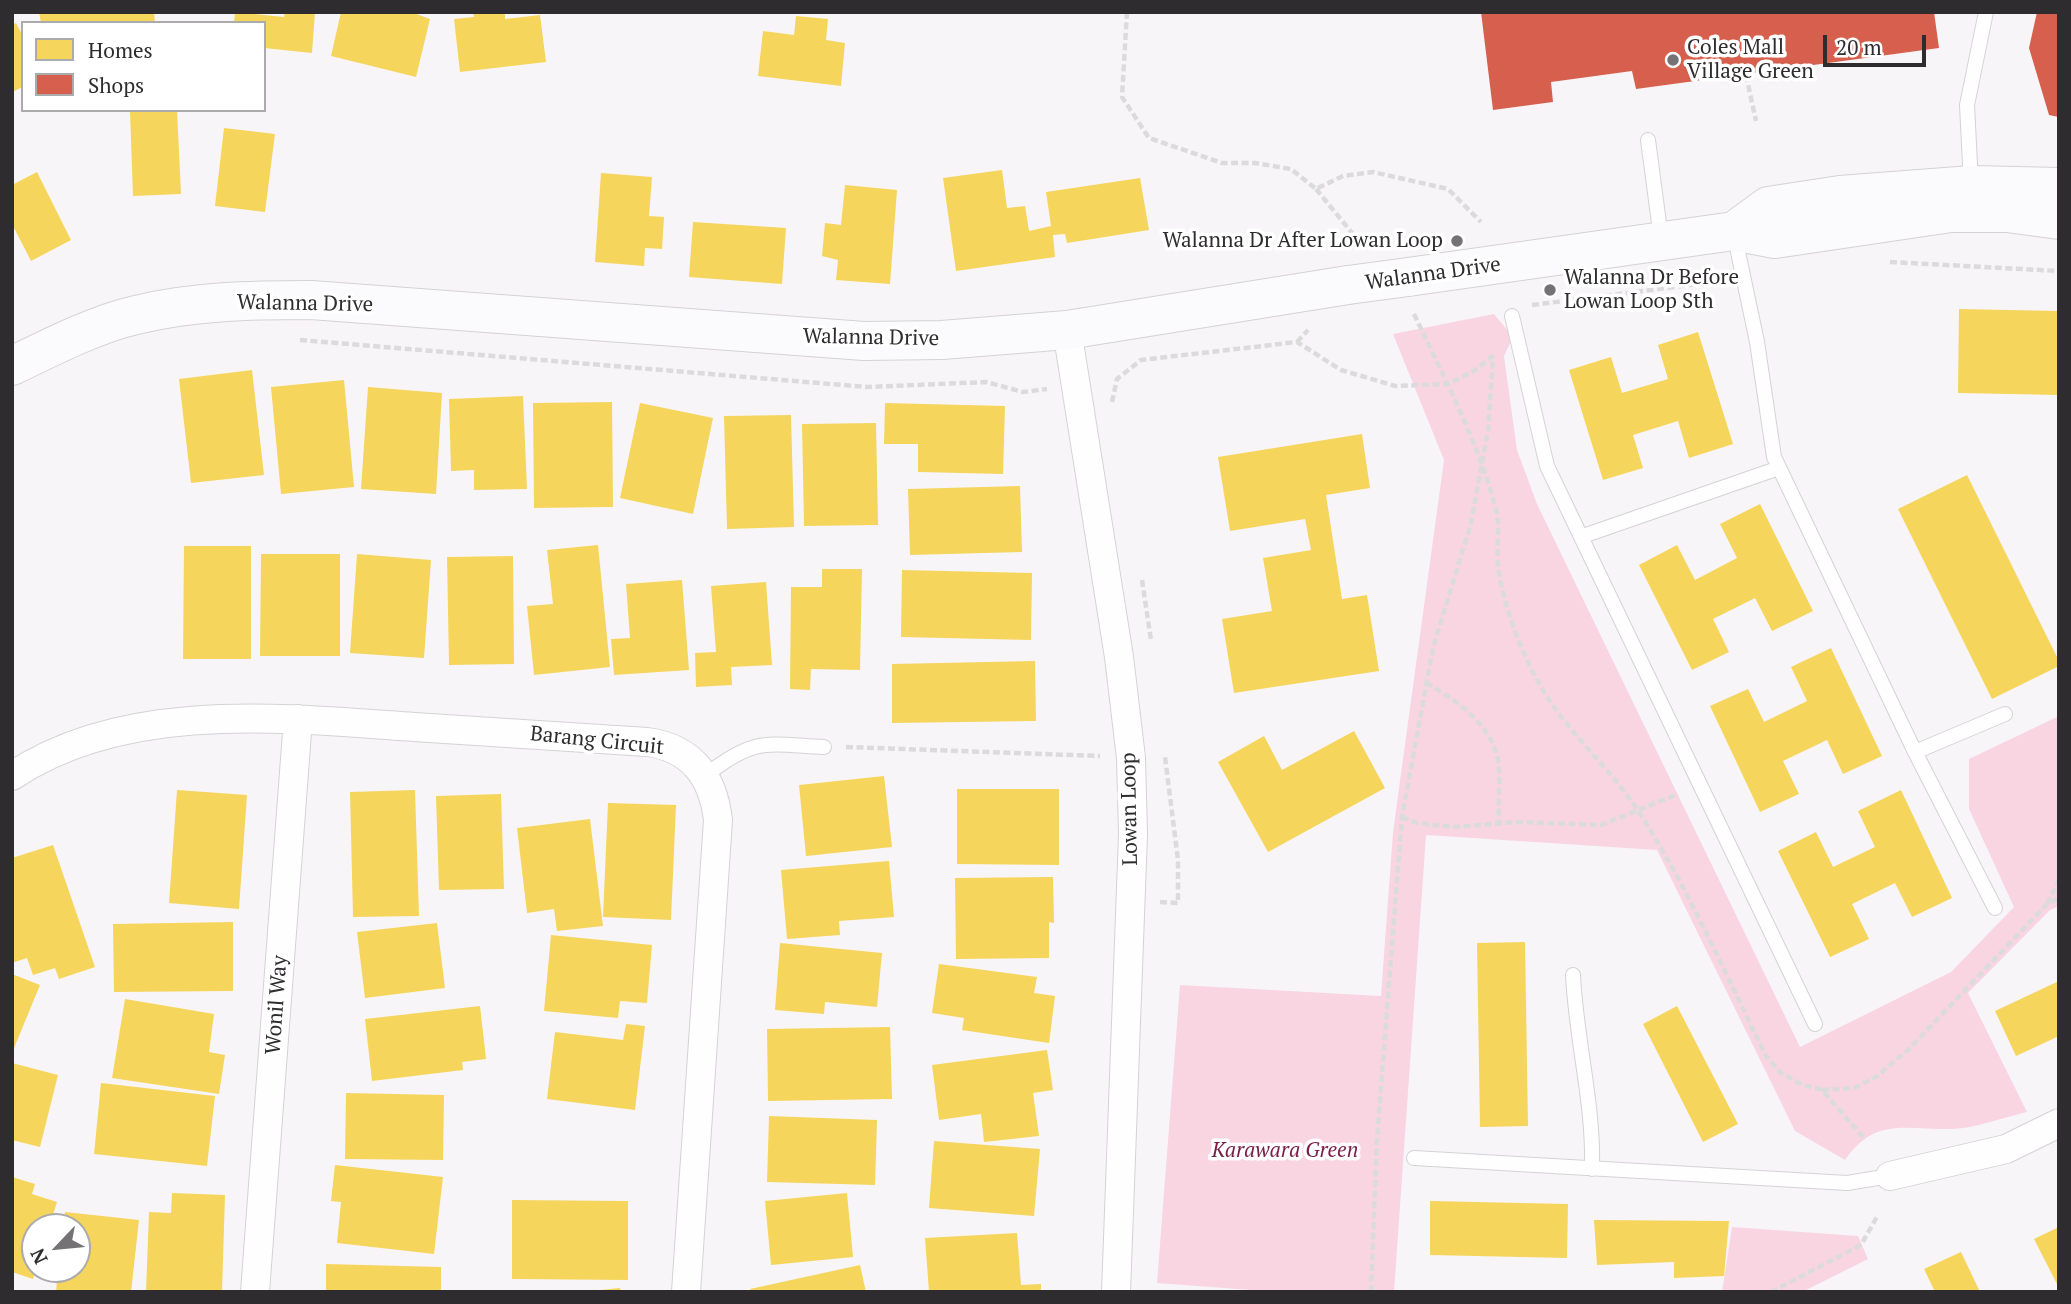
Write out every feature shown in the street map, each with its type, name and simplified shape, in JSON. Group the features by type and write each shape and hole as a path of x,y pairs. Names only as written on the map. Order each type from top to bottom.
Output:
{"street":[{"path":"1734,231 1768,205 1840,195 1973,200 2059,187"},
{"path":"1973,200 2007,214 2059,220"},
{"name":"Walanna Drive","path":"12,366 133,315 180,306 251,300 311,300 864,341 942,340 1067,330 1348,285 1411,296 1661,240 1734,231"},
{"name":"Lowan Loop","path":"1067,330 1119,657 1131,758 1132,847 1116,1292"},
{"name":"Barang Circuit","path":"12,776 37,759 121,730 177,723 298,719 664,744 687,756 706,775"},
{"name":"Wonil Way","path":"255,1292 298,719"},
{"path":"686,1292 718,820 716,802 706,775"},
{"path":"1890,1176 2006,1149 2059,1123"}],"lane":[{"path":"1973,200 1967,105 1986,12"},
{"path":"1648,140 1661,240"},
{"path":"1734,231 1758,342 1774,457 1915,752 1995,908"},
{"path":"1512,316 1547,467 1583,536 1815,1024"},
{"path":"1583,536 1779,468"},
{"path":"1915,752 2006,714"},
{"path":"706,775 752,746 824,747"},
{"path":"1573,975 1575,1014 1593,1132 1592,1169"},
{"path":"1414,1158 1847,1184 1890,1176"}],"path":[{"path":"1127,12 1122,97 1149,138 1222,163 1255,163 1292,169 1316,189 1366,250"},
{"path":"1746,75 1756,121"},
{"path":"1316,189 1343,176 1373,172 1448,189 1481,222"},
{"path":"1880,261 2059,271"},
{"path":"1371,1292 1377,1139 1402,817 1433,648 1471,523 1482,468 1493,357 1512,316 1508,308 1744,278"},
{"path":"1411,296 1482,468 1497,512 1498,572 1516,628 1541,686 1578,738 1637,809 1680,879 1766,1056 1781,1073 1801,1084 1822,1090 1854,1088 1876,1077 1908,1050 2047,904 2059,880"},
{"path":"298,340 867,387 986,382 1023,392 1049,389"},
{"path":"1117,379 1141,360 1297,342 1341,370 1395,386 1448,384 1493,357"},
{"path":"1426,683 1454,699 1484,727 1499,765 1499,823"},
{"path":"824,747 1131,758"},
{"path":"1402,817 1417,823 1454,827 1499,823 1601,825 1702,785"},
{"path":"2047,904 2059,898"},
{"path":"1822,1090 1864,1138"},
{"path":"1771,1292 1861,1245 1878,1215"}],"green space":[{"name":"Karawara Green","path":"1494,314 1513,337 1504,356 1517,450 1537,504 1800,1047 1951,972 2014,907 1969,809 1969,759 2059,716 2059,906 2050,910 1968,993 2027,1112 1961,1128 1893,1128 1880,1131 1856,1146 1845,1160 1795,1131 1657,850 1426,835 1394,1292 1277,1292 1157,1283 1180,985 1381,996 1393,832 1444,460 1393,334"},
{"path":"1732,1227 1858,1236 1868,1259 1802,1292 1722,1292"}],"building: Homes":[{"path":"39,12 154,12 155,21 41,21"},
{"path":"235,12 284,17 285,12 315,12 312,53 266,48 266,21 234,21"},
{"path":"341,12 411,12 430,19 416,77 331,56"},
{"path":"473,12 505,12 505,19 540,15 546,62 460,72 454,19 474,17"},
{"path":"796,16 828,19 826,40 845,43 841,86 758,76 763,31 794,35"},
{"path":"16,23 21,32 21,88 12,92 12,25"},
{"path":"130,112 177,112 181,194 133,196"},
{"path":"224,128 275,134 265,212 215,206"},
{"path":"1002,170 1007,208 1025,206 1029,231 1051,226 1046,192 1140,178 1149,230 1067,243 1065,234 1053,235 1055,257 956,271 943,178"},
{"path":"37,172 71,240 31,261 12,224 12,185"},
{"path":"601,173 652,177 649,216 664,217 662,249 645,248 644,266 595,262"},
{"path":"845,185 897,190 890,284 836,280 838,260 822,256 825,223 841,225"},
{"path":"693,222 786,228 782,284 689,277"},
{"path":"1959,309 2059,311 2059,395 1958,393"},
{"path":"1698,332 1733,444 1689,458 1678,421 1633,435 1643,468 1603,480 1569,370 1611,357 1622,393 1668,379 1658,345"},
{"path":"252,370 264,475 191,483 179,379"},
{"path":"344,380 354,487 281,494 271,387"},
{"path":"368,387 442,393 436,494 361,489"},
{"path":"523,396 527,489 474,490 474,470 451,471 449,399"},
{"path":"612,402 613,507 534,508 533,403"},
{"path":"640,403 713,418 693,514 620,498"},
{"path":"885,403 1005,406 1003,474 918,472 918,444 884,444"},
{"path":"791,415 794,527 727,529 724,416"},
{"path":"876,423 878,525 804,526 802,424"},
{"path":"1362,434 1370,488 1326,495 1342,599 1367,595 1379,671 1234,693 1222,619 1272,611 1263,558 1311,550 1305,519 1230,531 1218,457"},
{"path":"1967,475 2059,661 2059,666 1992,699 1898,509"},
{"path":"1020,486 1022,552 910,555 908,489"},
{"path":"1760,504 1813,611 1772,631 1755,598 1713,619 1729,652 1692,670 1639,565 1677,545 1695,580 1737,558 1720,524"},
{"path":"598,545 610,667 534,675 527,606 553,604 547,550"},
{"path":"184,546 251,546 251,659 183,659"},
{"path":"261,554 340,554 340,656 260,656"},
{"path":"357,554 431,560 424,658 350,653"},
{"path":"513,556 514,664 449,665 447,557"},
{"path":"822,569 862,569 860,670 811,669 810,690 790,689 791,587 822,587"},
{"path":"902,570 1032,573 1031,640 901,637"},
{"path":"682,580 689,670 614,675 611,639 630,638 626,584"},
{"path":"766,582 772,665 731,667 732,685 696,687 695,653 716,652 711,586"},
{"path":"1831,648 1882,756 1843,774 1827,740 1783,761 1799,794 1760,812 1710,706 1748,689 1764,722 1807,701 1791,667"},
{"path":"1035,661 1036,721 892,723 892,664"},
{"path":"1354,731 1385,788 1268,852 1218,762 1264,736 1282,770"},
{"path":"884,776 892,847 806,856 799,785"},
{"path":"957,789 1059,789 1059,865 957,864"},
{"path":"177,790 247,795 239,909 169,903"},
{"path":"415,790 419,916 353,917 350,792"},
{"path":"1901,790 1952,898 1912,917 1895,883 1852,904 1869,939 1830,957 1778,851 1816,832 1833,867 1875,847 1858,811"},
{"path":"501,794 504,889 439,890 436,796"},
{"path":"608,803 676,805 671,920 603,917"},
{"path":"590,819 603,926 557,931 554,909 527,913 517,828"},
{"path":"53,845 95,967 59,979 55,968 33,975 27,958 12,963 12,858"},
{"path":"889,861 894,917 839,921 840,935 787,939 781,870"},
{"path":"1053,877 1054,923 1049,922 1049,958 956,959 955,878"},
{"path":"233,922 233,991 114,992 113,924"},
{"path":"437,923 445,988 365,998 357,932"},
{"path":"551,935 652,945 647,1003 620,1001 618,1018 544,1011"},
{"path":"1525,942 1528,1126 1480,1127 1477,943"},
{"path":"780,943 882,953 877,1007 825,1002 824,1014 775,1010"},
{"path":"939,964 1037,977 1034,993 1055,996 1049,1043 962,1030 964,1018 932,1013"},
{"path":"12,974 40,985 12,1053"},
{"path":"2059,981 2059,1036 2016,1056 1995,1011"},
{"path":"125,999 214,1014 209,1052 225,1055 219,1094 112,1078"},
{"path":"480,1006 486,1059 462,1062 463,1070 372,1081 365,1019"},
{"path":"1677,1006 1738,1124 1703,1142 1643,1024"},
{"path":"626,1024 645,1026 635,1110 547,1099 555,1032 623,1040"},
{"path":"890,1027 892,1099 768,1101 767,1029"},
{"path":"1047,1050 1053,1090 1033,1093 1039,1136 984,1142 981,1114 939,1120 932,1065"},
{"path":"12,1063 58,1075 40,1147 12,1140"},
{"path":"101,1083 215,1096 207,1166 94,1154"},
{"path":"346,1093 444,1095 443,1160 345,1159"},
{"path":"769,1116 877,1120 875,1185 767,1182"},
{"path":"934,1141 1040,1149 1034,1216 929,1208"},
{"path":"335,1165 443,1177 434,1254 337,1243 341,1202 331,1201"},
{"path":"12,1177 35,1184 32,1194 57,1202 53,1213 21,1213 21,1275 12,1272"},
{"path":"172,1193 225,1195 222,1292 146,1292 149,1212 171,1213"},
{"path":"847,1193 853,1257 771,1265 765,1201"},
{"path":"512,1200 628,1201 628,1280 512,1279"},
{"path":"1430,1201 1568,1204 1567,1258 1430,1255"},
{"path":"91,1215 139,1220 131,1292 56,1292 57,1283 91,1283"},
{"path":"1594,1220 1729,1221 1724,1276 1674,1278 1674,1262 1597,1265"},
{"path":"2059,1227 2059,1283 2057,1284 2034,1239"},
{"path":"1017,1233 1021,1285 1041,1284 1041,1292 929,1292 925,1238"},
{"path":"1961,1252 1980,1292 1935,1292 1924,1269"},
{"path":"326,1264 441,1267 441,1292 326,1292"},
{"path":"860,1265 866,1292 751,1292 750,1289"},
{"path":"620,1288 621,1292 600,1292 600,1290"}],"building: Shops":[{"name":"Coles Mall Village Green","path":"1481,12 1934,12 1939,48 1636,89 1632,71 1551,82 1553,102 1493,110"},
{"path":"2037,12 2059,12 2059,117 2049,115 2029,48"}],"place":[{"name":"Coles Mall Village Green","path":"1673,60"},
{"name":"Walanna Dr After Lowan Loop","path":"1457,241"},
{"name":"Walanna Dr Before Lowan Loop Sth","path":"1550,290"}]}
